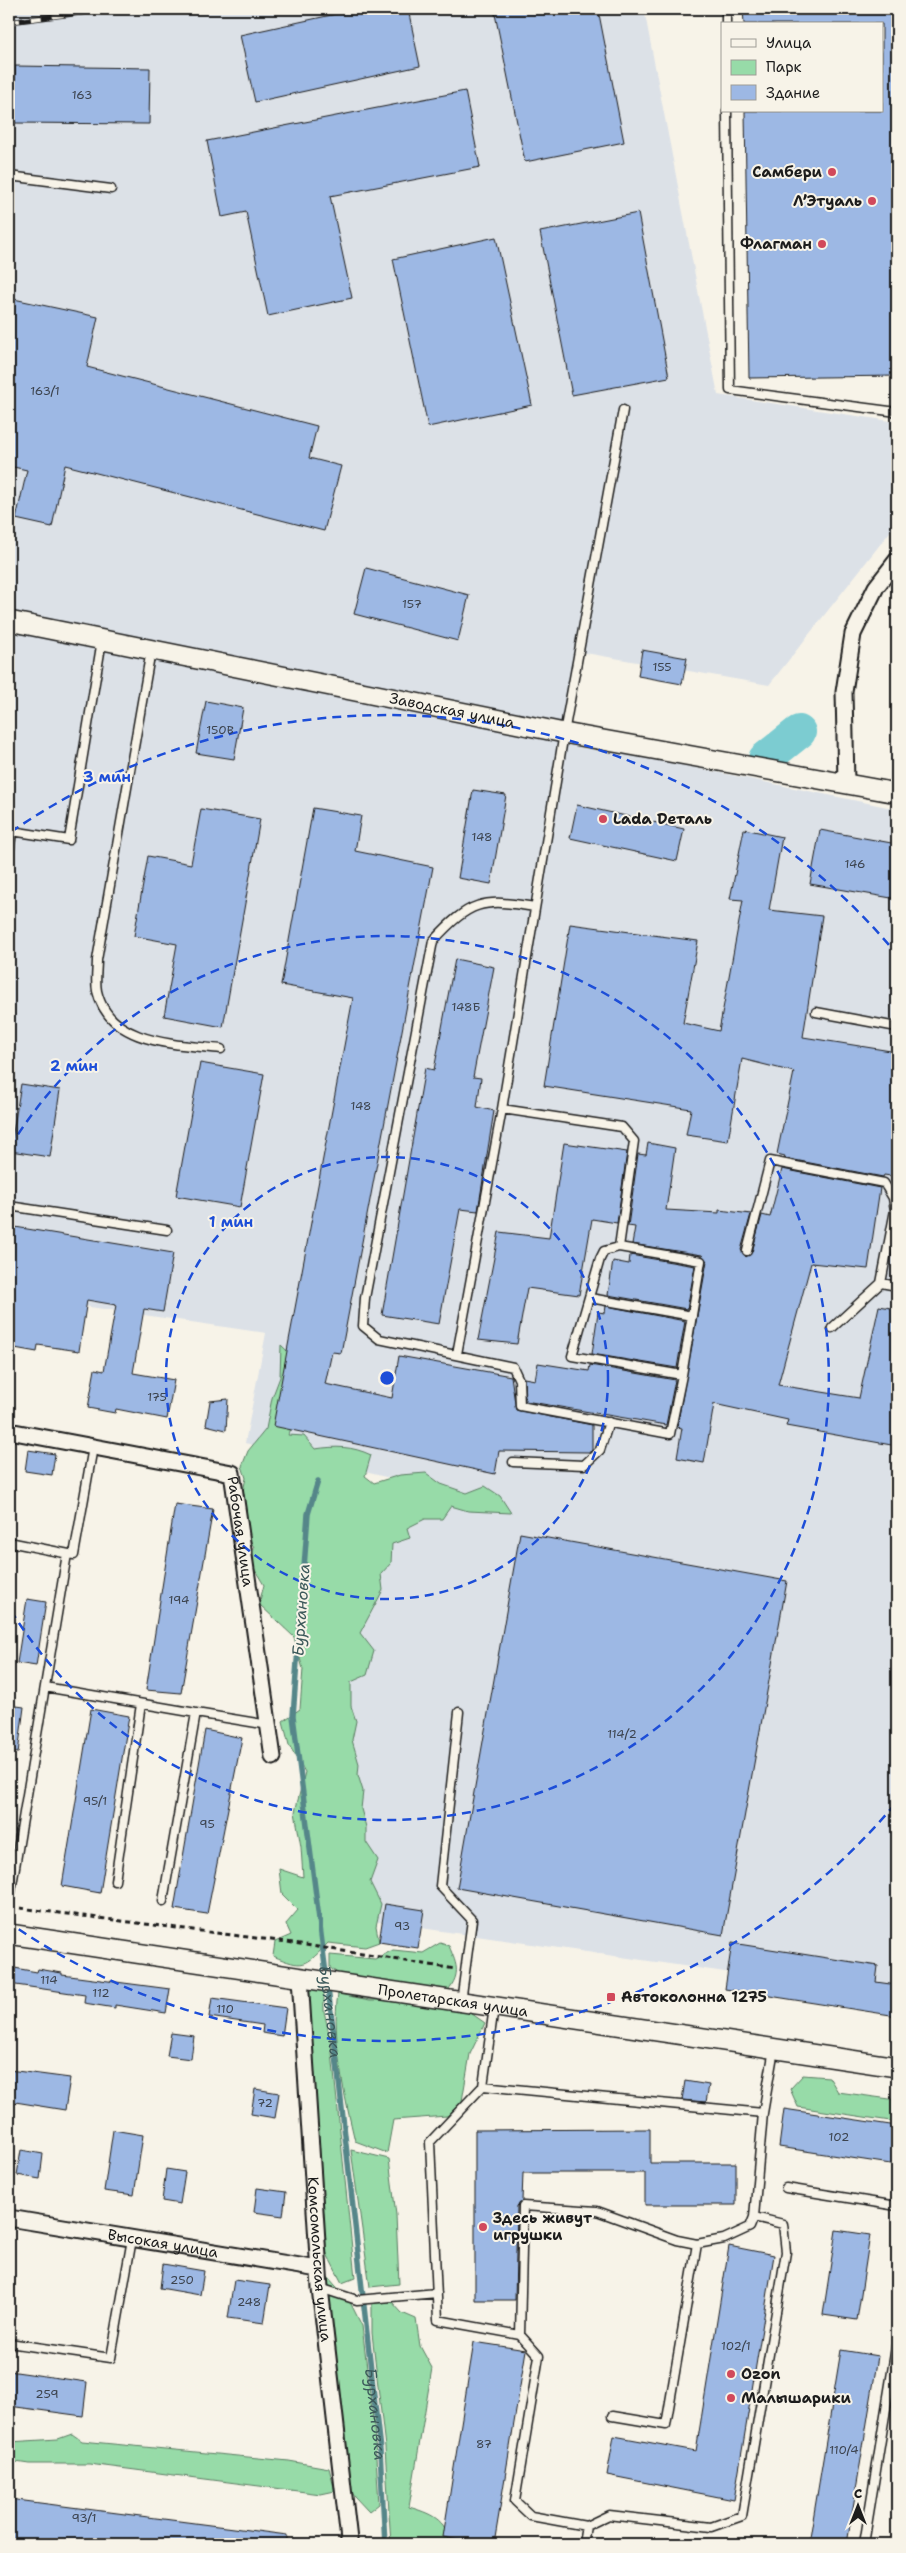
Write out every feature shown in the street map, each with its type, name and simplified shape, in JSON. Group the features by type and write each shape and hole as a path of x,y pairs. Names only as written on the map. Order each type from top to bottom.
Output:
{"street":[{"path":"846,782 844,692 853,634 876,587 897,560"},
{"name":"Заводская улица","path":"9,621 564,733 846,782 897,793"},
{"name":"Рабочая улица","path":"9,1431 232,1473 273,1757"},
{"name":"Пролетарская улица","path":"9,1934 897,2067"},
{"name":"Комсомольская улица","path":"300,1978 318,2269 349,2542"},
{"name":"Высокая улица","path":"9,2218 318,2269"}],"lane":[{"path":"726,9 726,22"},
{"path":"727,112 730,390 897,412"},
{"path":"9,176 111,189"},
{"path":"457,1354 502,1109 564,733 623,410"},
{"path":"9,854 12,831 70,840 102,640"},
{"path":"151,650 97,960 97,990 107,1014 126,1030 162,1043 221,1049"},
{"path":"536,907 501,901 470,908 433,941 365,1298 363,1326 379,1339 513,1367 519,1380 520,1406 670,1434 682,1375 700,1262 619,1247 604,1251 572,1356 682,1375"},
{"path":"816,1012 897,1027"},
{"path":"502,1109 622,1127 627,1131 634,1141 634,1150 619,1247"},
{"path":"747,1251 770,1161 884,1183 893,1198 895,1210 881,1283 832,1328"},
{"path":"9,1206 167,1230"},
{"path":"881,1283 897,1286"},
{"path":"590,1298 692,1316"},
{"path":"513,1462 584,1465 600,1450 609,1422"},
{"path":"9,1542 74,1555 93,1446"},
{"path":"9,1903 67,1554"},
{"path":"45,1687 269,1725"},
{"path":"115,1881 141,1704"},
{"path":"459,1712 440,1886 472,1920 461,2002"},
{"path":"164,1901 196,1714"},
{"path":"494,2007 483,2086 430,2142 436,2293 438,2320 520,2335 539,2356 515,2501 531,2516 586,2526 609,2515 711,2527 742,2516 786,2252 783,2224 754,2217"},
{"path":"520,2335 523,2206 597,2211 678,2240 697,2244 724,2239 750,2227 754,2217 763,2113 774,2049"},
{"path":"483,2086 763,2113"},
{"path":"786,2188 897,2206"},
{"path":"9,2343 111,2358 132,2239"},
{"path":"613,2416 666,2425 697,2244"},
{"path":"320,2288 356,2300 436,2293"},
{"path":"864,2544 897,2341"},
{"path":"583,2544 586,2526"}],"path":[{"path":"18,1908 287,1942 465,1970"}],"shaded area":[{"path":"9,9 644,9 718,395 897,422 897,523 769,685 574,651 559,740 897,809 897,1997 359,1919 323,1698 394,1479 245,1443 266,1333 9,1295"}],"green space":[{"path":"281,1345 304,1367 299,1414 288,1435 304,1436 315,1449 344,1448 371,1455 365,1476 374,1483 400,1475 426,1473 441,1484 467,1493 485,1486 500,1496 511,1513 468,1511 451,1506 442,1519 425,1519 407,1528 410,1538 392,1544 391,1563 381,1574 383,1590 360,1633 374,1651 367,1675 351,1682 351,1706 356,1721 352,1740 359,1764 358,1775 363,1791 361,1809 366,1827 366,1842 378,1860 370,1882 381,1904 376,1926 379,1942 365,1947 328,1943 309,1961 298,1964 273,1956 275,1942 291,1935 286,1924 298,1910 282,1894 279,1869 303,1877 301,1847 295,1812 305,1772 289,1745 283,1721 300,1709 303,1669 294,1637 259,1604 264,1585 252,1565 254,1547 245,1532 242,1495 246,1478 242,1466 248,1451 266,1429 272,1398 280,1377"},
{"path":"440,1943 449,1946 456,1965 456,1976 445,1994 342,1976 330,1968 330,1955 375,1959 393,1950 423,1953"},
{"path":"308,1984 324,1987 324,2011 331,2043 355,2278 342,2283 327,2254 320,2231"},
{"path":"338,1994 370,2000 399,2000 468,2011 485,2023 470,2054 462,2101 447,2116 393,2120 387,2153 355,2141 340,2068 336,2029"},
{"path":"803,2075 829,2077 838,2092 897,2100 897,2122 798,2107 790,2089"},
{"path":"351,2150 389,2159 396,2215 399,2284 370,2287"},
{"path":"328,2277 350,2302 362,2326 374,2427 379,2504 369,2512 355,2497 340,2475 333,2414 340,2394 320,2291"},
{"path":"392,2302 402,2313 416,2319 420,2346 432,2368 409,2507 436,2518 448,2535 449,2544 391,2544 385,2447 372,2333 372,2303"},
{"path":"72,2434 82,2441 289,2461 329,2468 335,2491 321,2494 89,2464 29,2464 9,2461 9,2442 58,2439"}],"building":[{"path":"359,9 408,9 420,66 255,102 240,35"},
{"path":"494,9 598,9 624,142 525,162"},
{"name":"Флагман","path":"743,9 897,9 897,376 749,378 745,112 884,112 884,22 744,22"},
{"path":"15,66 150,68 149,124 15,123"},
{"path":"465,91 480,167 330,196 352,298 268,316 246,212 222,217 207,141"},
{"path":"638,213 669,377 572,395 540,232"},
{"path":"496,237 532,405 428,427 393,259"},
{"path":"9,298 98,317 87,367 317,426 309,458 341,466 324,531 65,465 52,527 16,519 27,470 9,466"},
{"path":"366,568 469,595 458,641 354,614"},
{"path":"642,650 687,658 682,684 638,676"},
{"path":"206,701 243,708 234,759 196,753"},
{"path":"473,790 506,795 491,884 458,878"},
{"path":"577,805 684,829 677,861 570,838"},
{"path":"313,808 361,816 355,851 433,867 341,1353 332,1352 325,1384 392,1398 399,1356 511,1376 516,1410 592,1425 592,1450 590,1452 499,1451 495,1474 273,1426 353,998 281,985"},
{"path":"201,809 260,819 223,1027 164,1016 177,944 134,936 148,856 191,864"},
{"path":"744,829 782,837 769,910 822,916 803,1037 897,1052 897,1177 884,1175 883,1177 784,1158 785,1156 777,1154 794,1072 742,1059 728,1141 686,1135 691,1109 544,1086 570,924 698,941 683,1023 719,1031 743,900 730,899"},
{"path":"820,830 897,844 897,899 810,884"},
{"path":"455,959 494,967 473,1077 481,1078 477,1107 494,1111 478,1211 460,1209 439,1324 382,1315 425,1068 434,1070"},
{"path":"200,1063 264,1074 240,1207 176,1196"},
{"path":"21,1084 60,1090 50,1157 10,1151"},
{"path":"564,1143 627,1152 617,1223 592,1219 579,1295 527,1288 517,1344 478,1340 499,1232 549,1238"},
{"path":"648,1143 675,1148 666,1210 719,1213 719,1210 751,1214 741,1250 746,1257 752,1252 762,1215 770,1217 782,1169 880,1188 868,1269 811,1263 778,1385 859,1398 879,1306 897,1309 897,1446 786,1426 788,1420 714,1404 704,1463 677,1458 682,1428 677,1427 707,1261 702,1255 632,1244 635,1227 628,1226 638,1154 646,1155"},
{"path":"9,1226 173,1253 163,1312 144,1309 133,1373 174,1380 167,1419 116,1409 115,1413 88,1408 95,1369 104,1371 116,1305 87,1300 79,1351 38,1345 37,1352 9,1347"},
{"path":"630,1255 695,1266 687,1309 608,1295 613,1261 629,1264"},
{"path":"606,1306 685,1321 677,1368 592,1354 598,1312 605,1313"},
{"path":"538,1363 589,1371 590,1365 675,1380 666,1425 525,1401 524,1378 535,1380"},
{"path":"228,1399 226,1430 206,1425 210,1401"},
{"path":"28,1450 55,1454 52,1475 25,1471"},
{"path":"175,1504 213,1509 181,1693 146,1690"},
{"path":"520,1533 787,1581 723,1935 457,1888"},
{"path":"27,1599 46,1602 36,1666 17,1663"},
{"path":"9,1705 24,1707 18,1753 9,1752"},
{"path":"91,1709 129,1716 100,1893 62,1886"},
{"path":"205,1730 242,1738 207,1914 174,1909"},
{"path":"385,1904 424,1910 418,1948 379,1942"},
{"path":"732,1943 878,1966 876,1982 897,1985 897,2016 725,1989"},
{"path":"9,1967 37,1972 38,1969 62,1973 62,1975 170,1989 166,2013 115,2005 115,2008 84,2003 85,1995 9,1984"},
{"path":"212,1998 286,2008 282,2036 262,2033 263,2025 209,2017"},
{"path":"171,2033 194,2036 191,2059 167,2056"},
{"path":"9,2070 70,2078 65,2110 9,2101"},
{"path":"685,2081 709,2085 706,2102 682,2100"},
{"path":"255,2089 279,2093 275,2118 251,2114"},
{"path":"784,2109 897,2126 897,2165 779,2147"},
{"path":"650,2129 650,2163 736,2163 736,2205 645,2205 645,2173 523,2173 522,2201 517,2206 515,2300 475,2300 475,2130"},
{"path":"113,2130 143,2135 134,2195 104,2191"},
{"path":"21,2150 43,2154 40,2179 17,2175"},
{"path":"166,2169 185,2172 180,2204 162,2201"},
{"path":"257,2188 286,2192 283,2216 254,2212"},
{"path":"836,2230 870,2235 857,2320 823,2315"},
{"path":"729,2246 774,2255 734,2500 607,2475 614,2436 696,2451"},
{"path":"163,2264 204,2271 200,2295 160,2288"},
{"path":"234,2280 270,2285 264,2323 228,2318"},
{"path":"474,2342 526,2350 494,2544 480,2544 443,2537"},
{"path":"841,2350 878,2356 847,2544 809,2544"},
{"path":"9,2371 87,2382 83,2416 9,2406"},
{"path":"9,2499 287,2535 287,2544 50,2544 9,2539"}],"waterway":[{"name":"Бурхановка","path":"765,759 799,732"},
{"name":"Бурхановка","path":"318,1481 308,1514 293,1716 333,2028 380,2450 385,2544"}],"railway":[{"path":"9,22 111,9"}],"place":[{"name":"Самбери","path":"832,172"},
{"name":"Л’Этуаль","path":"872,201"},
{"name":"Флагман","path":"822,244"},
{"name":"Lada Dеталь","path":"603,819"},
{"name":"Автоколонна 1275","path":"611,1997"},
{"name":"Здесь живут игрушки","path":"483,2227"},
{"name":"Ozon","path":"731,2374"},
{"name":"Малышарики","path":"731,2398"}]}
